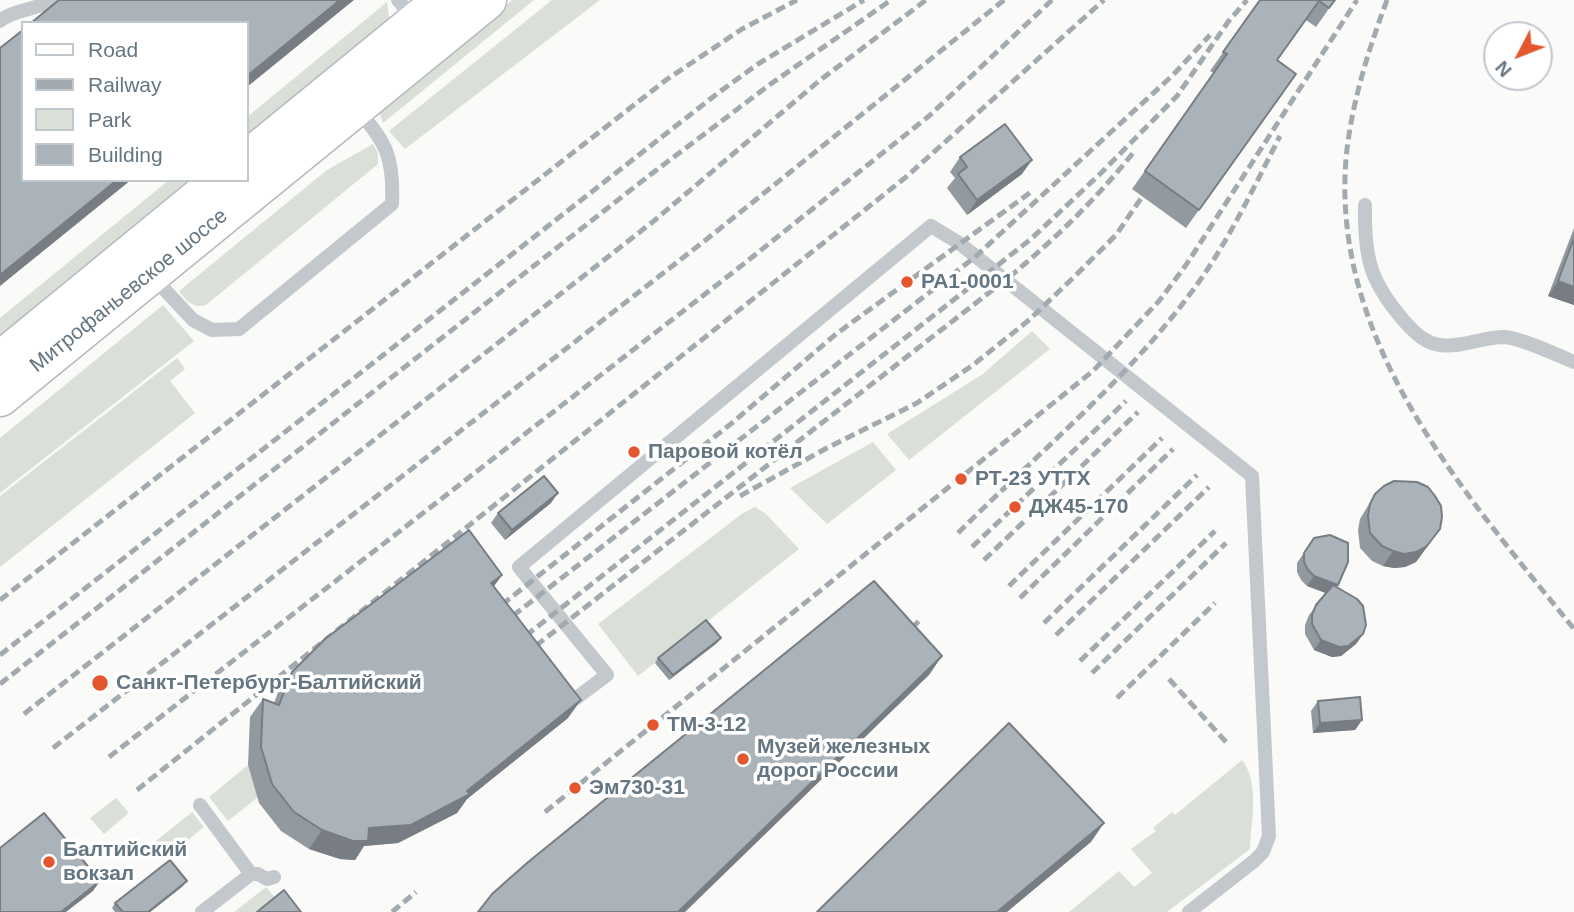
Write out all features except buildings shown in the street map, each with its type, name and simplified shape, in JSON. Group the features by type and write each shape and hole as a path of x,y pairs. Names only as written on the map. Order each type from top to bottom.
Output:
{"main road":[{"name":"Митрофаньевское шоссе","path":"0,397 487,0"},
{"path":"248,159 419,7"},
{"name":"Митрофаньевское шоссе","path":"0,361 219,182"}],"lane":[{"path":"0,21 7,15 43,6 51,0"},
{"path":"150,274 192,320 212,330 239,329 392,204 393,174 390,158 378,133 355,107"},
{"path":"1365,205 1364,233 1369,267 1378,288 1414,332 1427,341 1441,345 1465,345 1504,337 1574,362"},
{"path":"575,699 607,675 519,567 931,226 959,243 1252,476 1269,836 1263,852 1254,861 1189,912"},
{"path":"200,805 251,874"},
{"path":"202,912 251,874 258,873 267,879 274,877"}],"green space":[{"path":"512,0 534,0 383,123 378,109"},
{"path":"552,0 600,0 405,149 389,131"},
{"path":"387,2 390,22 248,138 248,116"},
{"path":"373,144 378,153 378,164 206,305 194,305 182,295 179,291 327,170"},
{"path":"167,182 194,182 0,340 0,318"},
{"path":"163,305 194,341 0,493 0,438"},
{"path":"1032,331 1050,349 909,460 887,434 983,374"},
{"path":"177,358 185,369 170,381 195,413 0,567 0,496"},
{"path":"873,442 896,470 827,524 790,488"},
{"path":"755,507 766,514 799,549 638,676 598,624 743,513"},
{"path":"1242,760 1248,769 1253,791 1250,849 1167,912 1069,912 1119,871 1134,887 1152,873 1131,849 1156,831 1153,828 1172,812 1175,815"},
{"path":"248,765 258,797 228,821 209,797"},
{"path":"116,798 129,813 104,834 90,818"},
{"path":"192,812 204,827 168,856 156,841"},
{"path":"266,887 277,900 262,912 234,912"}],"railway":[{"path":"0,600 666,80 742,29 797,0"},
{"path":"0,655 718,93 758,64 864,0"},
{"path":"0,684 646,178 772,83 891,0"},
{"path":"24,714 655,220 819,81 926,0"},
{"path":"53,748 707,239 1004,0"},
{"path":"109,757 736,270 929,116 1052,0"},
{"path":"137,790 906,177 1104,0"},
{"path":"514,645 1031,239 1177,96 1228,22 1247,0"},
{"path":"545,812 1093,371 1159,301 1186,265 1357,0"},
{"path":"1387,0 1361,78 1346,159 1347,227 1360,292 1383,354 1414,413 1450,470 1574,629"},
{"path":"501,625 975,257 1173,75 1210,35"},
{"path":"958,533 1118,378 1177,311 1224,242 1280,136"},
{"path":"524,655 1013,274 1076,216 1133,153"},
{"path":"490,614 732,423 836,334 1031,192"},
{"path":"740,496 917,403 973,365 1029,320 1075,276 1116,235 1142,197"},
{"path":"972,547 1126,401"},
{"path":"984,560 1138,412"},
{"path":"1009,586 1162,438"},
{"path":"1020,598 1173,449"},
{"path":"1044,623 1197,475"},
{"path":"1056,635 1209,487"},
{"path":"1080,661 1215,531"},
{"path":"1092,673 1226,543"},
{"path":"1117,698 1215,603"},
{"path":"901,639 921,619"},
{"path":"1169,679 1226,742"},
{"path":"392,912 416,892"}],"place":[{"name":"РА1-0001","path":"907,282"},
{"name":"Паровой котёл","path":"634,452"},
{"name":"РТ-23 УТТХ","path":"961,479"},
{"name":"ДЖ45-170","path":"1015,507"},
{"name":"Санкт-Петербург-Балтийский","path":"100,683"},
{"name":"ТМ-3-12","path":"653,725"},
{"name":"Музей железных дорог России","path":"743,759"},
{"name":"Эм730-31","path":"575,788"},
{"name":"Балтийский вокзал","path":"49,862"}]}
